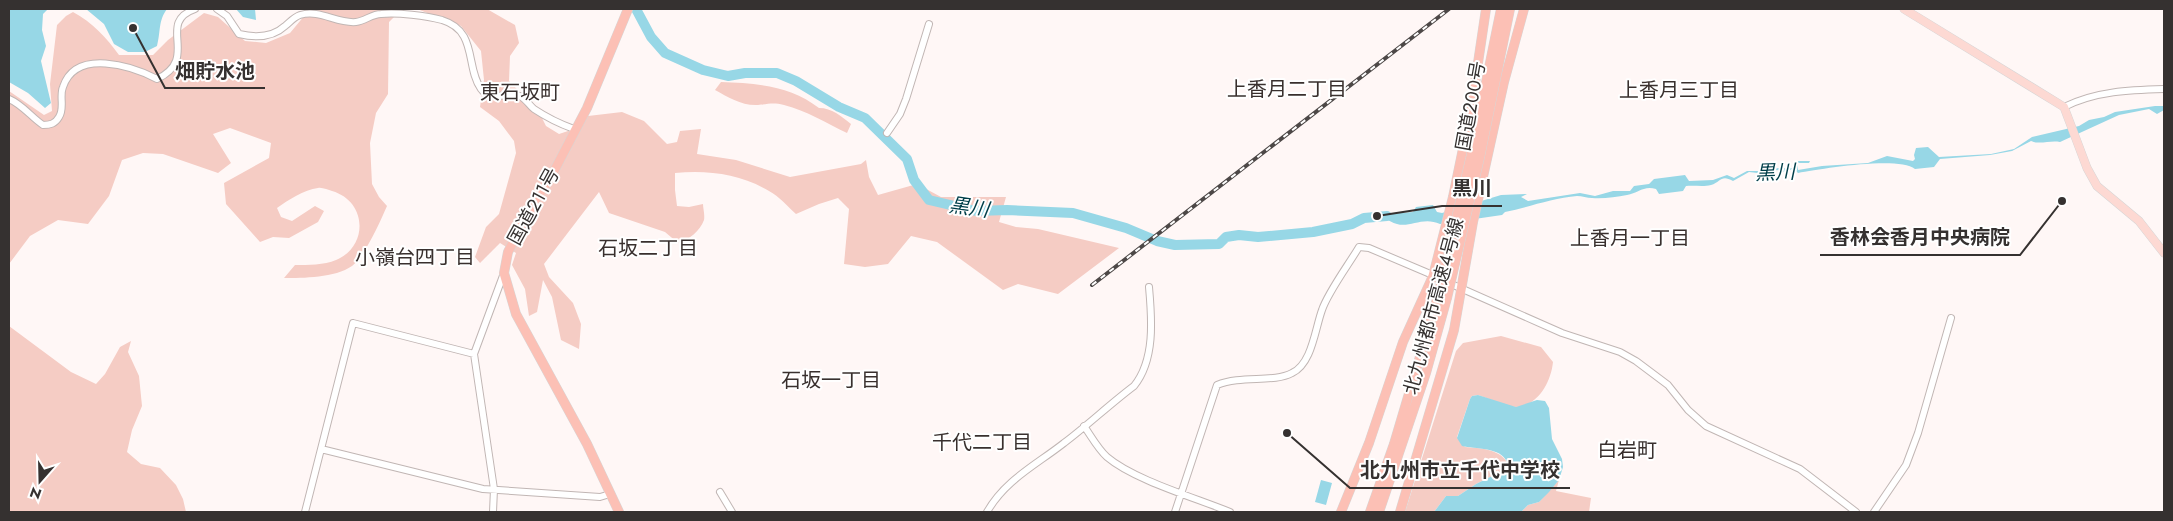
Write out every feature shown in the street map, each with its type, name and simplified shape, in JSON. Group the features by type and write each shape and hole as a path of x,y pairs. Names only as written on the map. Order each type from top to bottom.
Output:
{"highway":[{"name":"国道200号","path":"1341,512 1366,451 1403,342 1433,276 1453,197 1471,110 1486,9"},
{"name":"北九州都市高速4号線","path":"1379,512 1426,373 1501,9"},
{"name":"北九州都市高速4号線","path":"1370,512 1442,297 1480,156 1510,9"},
{"name":"国道200号","path":"1400,512 1454,330 1474,222 1504,82 1524,9"},
{"name":"国道211号","path":"619,512 586,444 516,314 504,273 508,252 590,101 628,11"}],"main road":[{"path":"1904,9 2064,107 2069,116 2087,168 2097,186 2139,221 2164,253"}],"street":[{"path":"9,99 24,107 33,118 43,125 52,124 59,118 62,112 63,86 67,78 83,67 99,63 114,64 143,72 157,79 166,75 172,70 179,54 176,29 179,22 182,17 195,9"},
{"path":"217,9 227,16 239,34 260,37 278,32 294,18 309,13 356,22 383,13 442,20 461,33 469,46 477,81 482,90 489,95 510,94 522,97 532,108 559,124 574,130"},
{"path":"887,133 900,114 906,99 929,24"},
{"path":"2064,107 2078,100 2123,90 2164,89"},
{"path":"1175,512 1217,385 1230,380 1290,374 1300,369 1310,351 1323,306 1359,247 1369,248 1562,334 1620,352 1668,385 1688,410 1706,426 1800,469 1856,512"},
{"path":"493,512 494,489 474,354 504,273"},
{"path":"987,512 996,496 1018,476 1066,442 1134,386 1143,375 1150,351 1149,287"},
{"path":"1874,512 1906,465 1918,433 1951,318"},
{"path":"305,512 353,323 474,354"},
{"path":"1084,426 1106,456 1116,464 1230,512"},
{"path":"321,449 483,489 600,497 610,494"},
{"path":"720,492 732,512"}],"shaded area":[{"path":"310,9 402,9 389,22 388,94 376,113 370,143 372,184 379,197 387,206 367,247 352,266 328,275 284,278 295,265 326,263 336,260 347,253 354,245 358,235 359,224 357,214 352,204 344,196 323,188 313,189 296,196 277,208 281,217 292,221 315,206 324,211 318,222 289,238 273,237 260,242 226,204 224,183 269,158 271,143 230,128 213,134 231,163 218,173 163,154 143,153 122,160 109,196 88,224 58,220 30,236 9,264 9,91 44,115 52,111 50,84 57,25 66,16 73,12 87,21 104,36 119,55 153,55 168,40 204,13 218,17 245,41 266,43 290,33"},
{"path":"417,9 487,9 515,25 519,43 510,56 509,81 539,112 546,126 559,134 574,129 588,116 622,112 644,121 667,144 677,142 680,131 701,129 697,154 736,160 790,177 861,164 866,160 869,177 878,195 917,184 941,197 1006,197 999,222 1119,248 1058,294 1018,284 1003,290 937,242 911,236 888,264 865,267 844,264 849,209 838,198 796,214 773,193 747,181 724,174 700,172 675,173 677,206 689,207 703,204 704,220 700,228 690,237 678,243 665,232 609,213 599,192 544,264 549,277 573,303 581,324 579,349 561,340 552,297 543,280 537,312 529,316 525,289 512,265 516,253 500,243 480,263 475,257 486,227 499,214 516,153 514,141 499,121 480,107 484,80 481,51 461,26"},
{"path":"721,82 747,83 785,90 819,108 824,108 840,115 851,124 847,133 809,114 784,105 774,103 752,105 741,103 715,90"},
{"path":"9,326 71,372 96,384 105,374 120,347 131,341 128,352 139,376 142,406 132,430 127,452 141,464 160,468 176,485 183,499 186,512 9,512"},
{"path":"1501,336 1541,347 1553,362 1552,370 1542,392 1537,398 1524,406 1507,406 1478,395 1472,396 1470,399 1457,437 1465,447 1494,452 1507,462 1500,472 1458,496 1446,496 1434,512 1405,512 1456,351 1463,343"},
{"path":"1559,480 1556,491 1591,498 1589,512 1521,512 1528,505 1539,502"}],"water":[{"path":"9,9 48,9 43,14 42,30 46,46 41,61 51,103 45,108 28,93 9,82"},
{"path":"86,9 167,9 161,22 157,46 145,52 128,52 114,44 104,24"},
{"path":"236,9 255,9 256,20 243,17"},
{"path":"2164,106 2164,110 2157,114 2149,109 2119,115 2060,142 2038,143 2031,141 2012,151 1990,155 1940,159 1934,167 1915,169 1906,165 1877,163 1798,173 1794,169 1783,172 1777,170 1766,174 1749,172 1733,181 1723,178 1711,185 1686,186 1683,191 1659,194 1656,189 1648,188 1610,198 1568,197 1505,212 1502,215 1440,224 1428,221 1402,225 1385,219 1374,218 1374,215 1413,212 1416,207 1433,205 1437,212 1442,213 1501,195 1527,194 1521,197 1528,201 1580,193 1595,196 1613,191 1630,191 1634,186 1649,184 1654,179 1685,175 1689,181 1713,180 1727,175 1734,178 1747,171 1794,168 1798,161 1810,161 1809,163 1798,163 1798,170 1822,166 1868,163 1887,156 1913,161 1916,148 1928,147 1939,157 1991,154 2014,149 2032,137 2079,126 2089,120 2104,117 2115,112"},
{"path":"1478,395 1516,407 1537,400 1545,401 1549,408 1552,439 1562,459 1563,467 1559,480 1539,502 1528,505 1521,512 1434,512 1446,496 1458,496 1500,472 1507,462 1504,457 1494,451 1462,446 1457,438 1470,399 1472,396"},
{"path":"1321,480 1332,483 1326,505 1315,502"}],"waterway":[{"name":"黒川","path":"636,9 651,37 665,53 703,70 728,76 745,73 777,73 796,81 839,107 865,118 907,159 914,180 929,200 976,211 1007,210 1073,213 1126,228 1157,241 1175,245 1219,244 1226,237 1239,235 1258,237 1313,232 1352,224 1364,218 1387,216"}],"railway":[{"path":"1092,285 1449,9"}],"place":[{"name":"畑貯水池","path":"133,28"},
{"name":"香林会香月中央病院","path":"2062,201"},
{"name":"黒川","path":"1377,216"},
{"name":"北九州市立千代中学校","path":"1287,433"}],"district":[{"name":"上香月二丁目","path":"1287,89"},
{"name":"上香月三丁目","path":"1679,90"},
{"name":"東石坂町","path":"520,92"},
{"name":"上香月一丁目","path":"1630,238"},
{"name":"石坂二丁目","path":"648,248"},
{"name":"小嶺台四丁目","path":"415,257"},
{"name":"石坂一丁目","path":"831,380"},
{"name":"千代二丁目","path":"982,442"},
{"name":"白岩町","path":"1627,450"}]}
